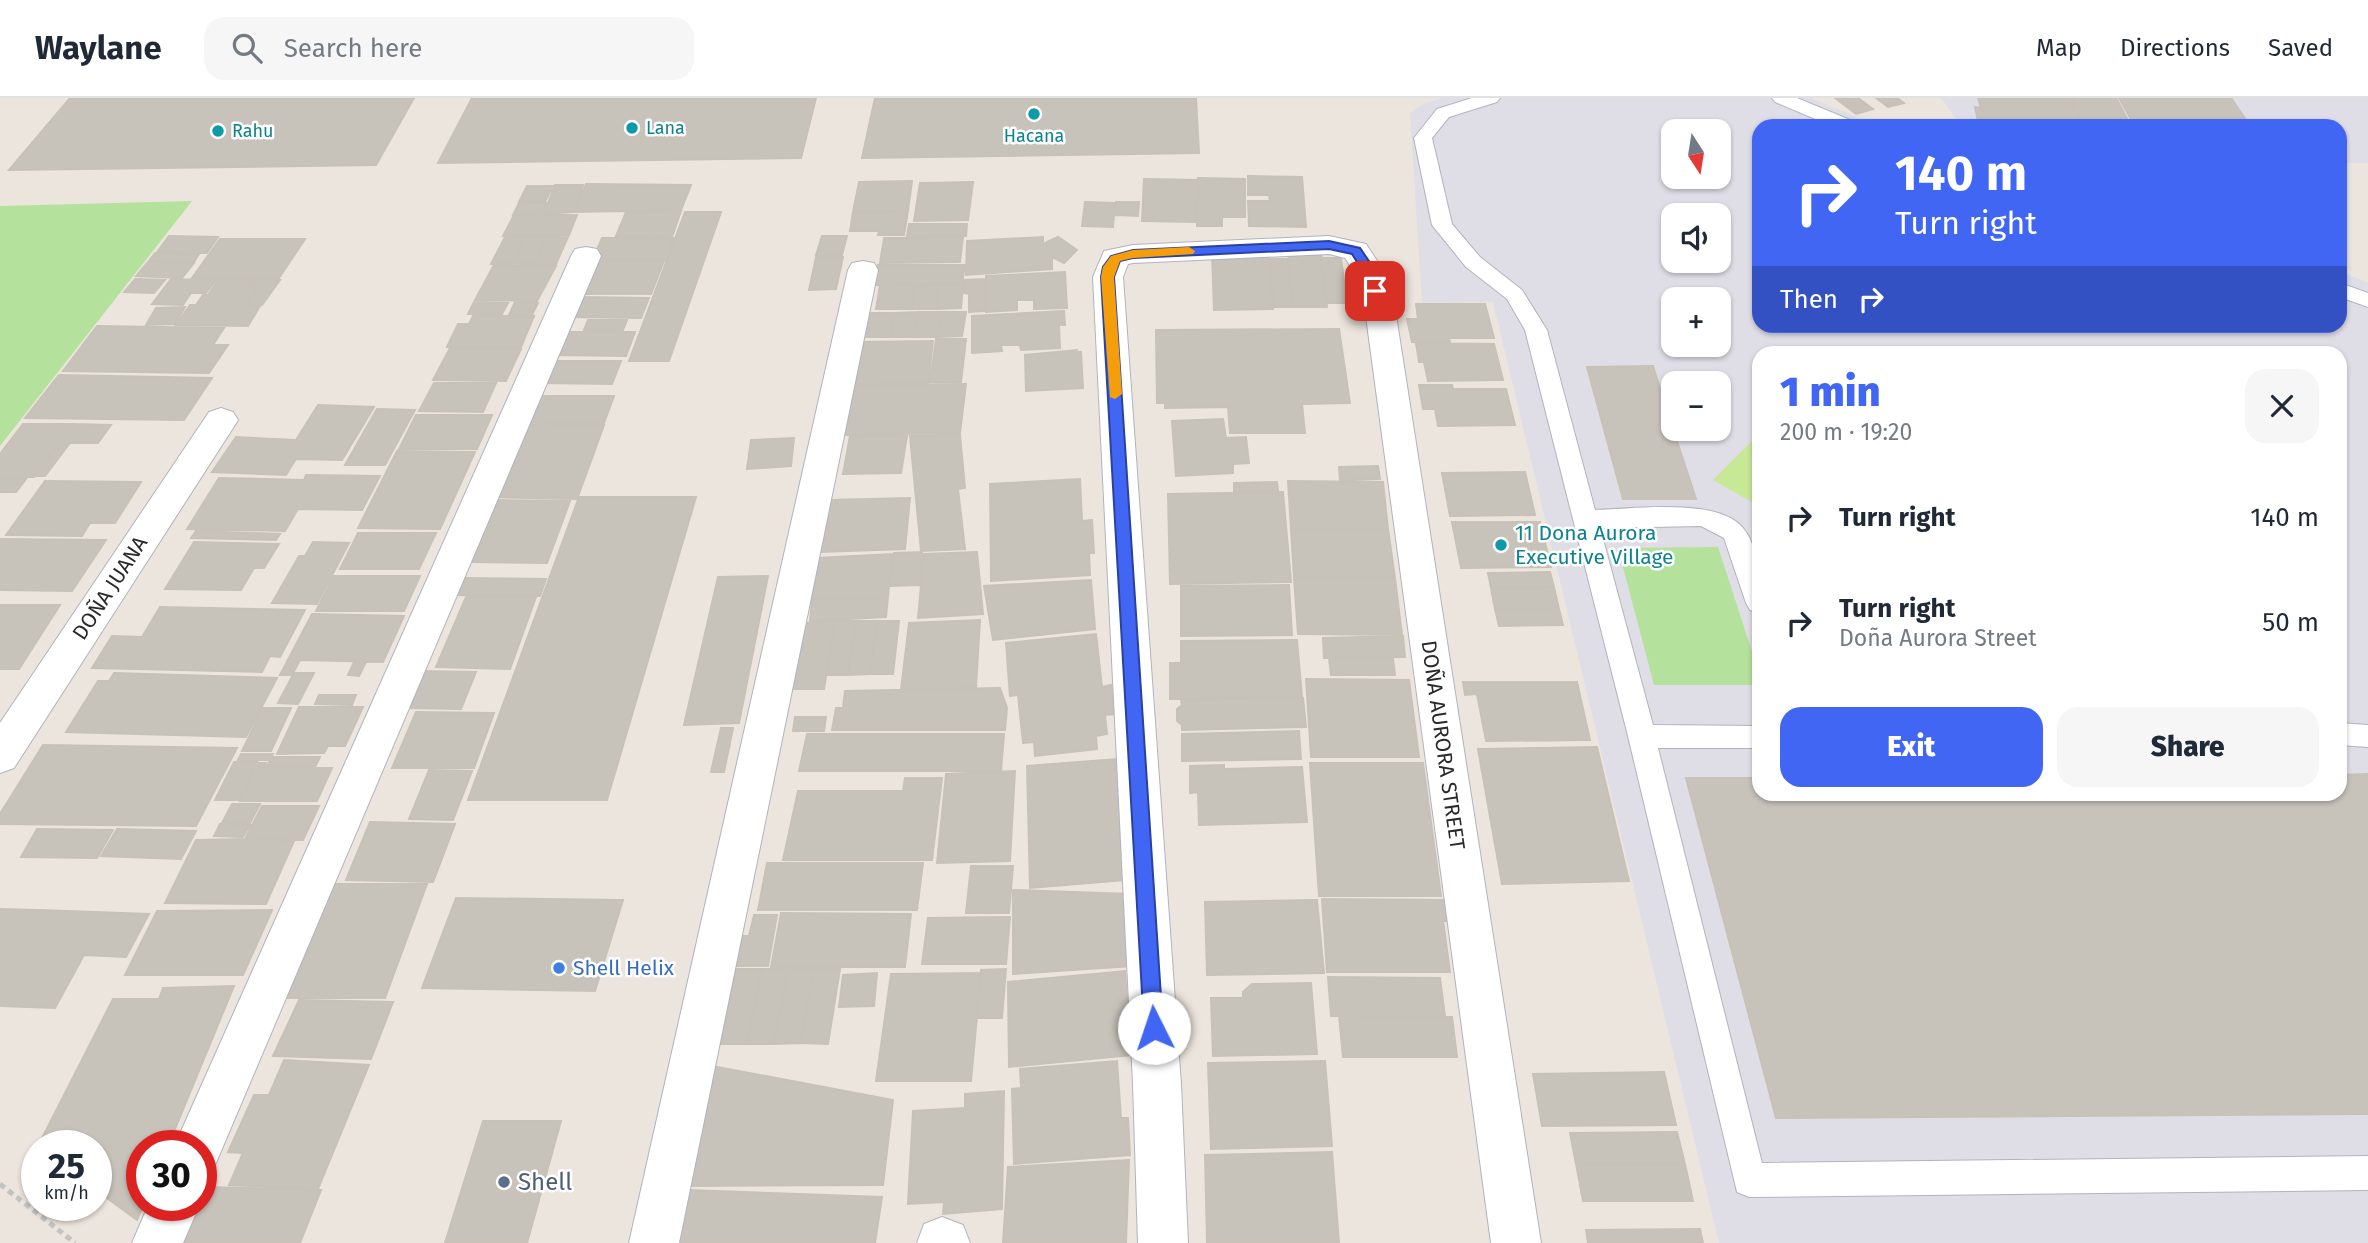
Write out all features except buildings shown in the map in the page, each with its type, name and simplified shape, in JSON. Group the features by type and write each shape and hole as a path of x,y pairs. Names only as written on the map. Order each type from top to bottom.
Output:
{"street":[{"name":"DOÑA AURORA STREET","path":"1163,1243 1157,1084 1108,277 1115,258 1133,254 1329,245 1356,251 1370,273 1380,309 1516,1243"},
{"path":"206,1130 586,256"},
{"path":"654,1243 863,270"},
{"name":"DOÑA JUANA","path":"0,755 221,420"},
{"path":"158,1243 168,1221"}],"lane":[{"path":"1491,98 1443,113 1423,138 1434,198 1442,225 1473,262 1515,295 1536,330 1642,736 1749,1180 2368,1173"},
{"path":"1781,98 1830,119"},
{"path":"2347,292 2368,300"},
{"path":"1586,519 1701,517 1717,522 1734,533 1752,583"},
{"path":"2347,734 2368,736"},
{"path":"1642,736 1752,737"}],"path":[{"path":"0,1184 75,1243"}],"shaded area":[{"path":"1442,98 1811,98 1860,119 1752,119 1752,333 2347,333 2347,274 2368,283 2368,1243 1719,1243 1493,302 1422,303 1410,113 1423,104"},
{"path":"1941,98 2368,98 2368,163 2347,163 2347,119 1957,119"}],"green space":[{"path":"192,201 0,446 0,206"},
{"path":"1752,441 1752,502 1713,480"},
{"path":"1718,547 1752,651 1752,685 1654,685 1618,548"}],"slow traffic":[{"path":"1115,394 1108,277 1110,267 1115,258 1133,254 1189,251"}],"place":[{"name":"Hacana","path":"1034,114"},
{"name":"Lana","path":"632,128"},
{"name":"Rahu","path":"218,131"},
{"name":"11 Dona Aurora Executive Village","path":"1501,545"},
{"name":"Shell Helix","path":"559,968"},
{"name":"Shell","path":"504,1182"}],"route":[{"path":"1154,1028 1108,277 1110,267 1115,258 1133,254 1329,245 1356,251 1370,273 1375,291"}]}
